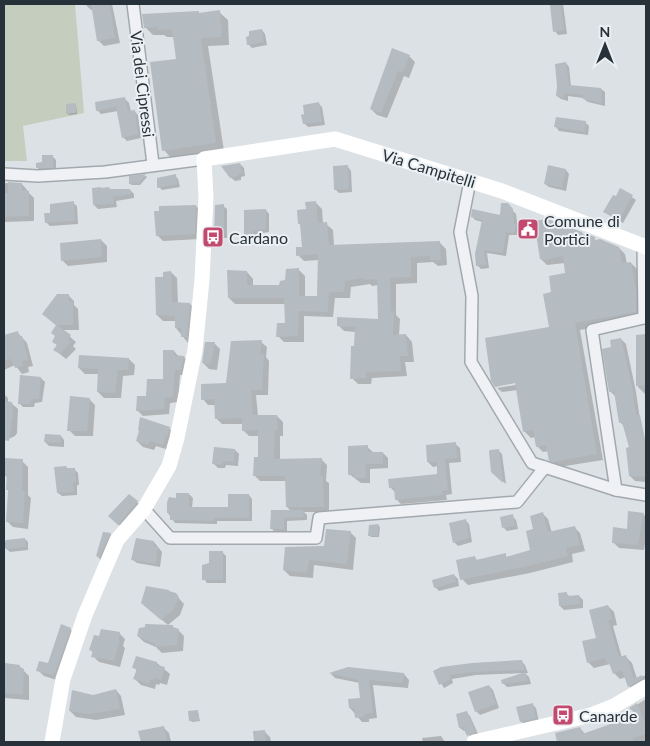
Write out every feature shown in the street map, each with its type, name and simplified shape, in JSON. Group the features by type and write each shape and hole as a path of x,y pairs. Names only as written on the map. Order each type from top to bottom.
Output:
{"street":[{"name":"Via dei Cipressi","path":"133,4 153,164"},
{"name":"Via Campitelli","path":"204,159 335,139 502,191 645,246"},
{"path":"4,174 38,176 105,172 153,164 204,159 206,233 195,350 177,438 169,466 144,509 117,540 85,615 63,679 52,742"},
{"path":"470,181 460,232 472,296 471,362 532,463 616,490 646,495"},
{"path":"616,490 592,330 644,318 645,246"},
{"path":"144,509 170,538 316,538 318,518 517,502 544,467"},
{"path":"474,742 574,720 614,706 646,687"}],"green space":[{"path":"4,4 75,4 84,113 23,126 27,161 4,161"}],"building":[{"path":"91,4 110,4 115,38 97,41"},
{"path":"561,4 564,30 553,32 550,5"},
{"path":"220,10 222,37 201,38 216,143 162,151 150,62 176,59 172,29 157,30 157,27 144,28 142,14 199,11 199,13"},
{"path":"262,29 264,42 247,45 246,37 249,36 249,31"},
{"path":"392,48 410,55 403,72 398,71 381,113 370,109"},
{"path":"566,62 569,85 601,88 602,103 583,99 583,95 565,93 564,98 556,96 555,64"},
{"path":"125,97 128,111 135,110 138,134 122,138 116,107 96,111 95,102"},
{"path":"319,102 322,122 303,124 301,115 304,114 303,105"},
{"path":"76,103 76,113 66,114 66,104"},
{"path":"556,117 586,121 585,132 554,127"},
{"path":"42,155 53,155 53,168 36,168 36,163 42,162"},
{"path":"240,163 242,173 230,178 221,166"},
{"path":"348,165 349,189 334,190 333,166"},
{"path":"548,165 566,169 562,188 544,184"},
{"path":"146,174 139,183 129,184 129,176"},
{"path":"176,174 177,184 157,188 157,178"},
{"path":"8,182 22,183 22,190 29,191 29,216 4,217 5,193 8,193"},
{"path":"92,188 130,189 131,194 113,197 114,204 93,205"},
{"path":"620,188 633,195 619,220 603,212 613,195 616,196"},
{"path":"74,201 75,221 45,223 44,213 50,213 50,204"},
{"path":"316,201 318,223 327,222 329,245 440,241 441,260 430,260 430,256 411,257 411,277 390,278 391,311 394,311 393,335 406,334 408,356 400,356 401,371 366,372 366,378 350,379 351,346 354,346 355,327 337,326 337,317 378,319 377,279 364,280 364,278 345,281 344,292 329,292 328,312 299,311 298,336 276,337 277,323 285,323 284,298 228,298 227,270 247,271 247,285 279,285 280,281 285,280 286,269 299,268 299,296 317,296 318,254 296,256 296,247 302,247 297,210 306,209 305,202"},
{"path":"501,203 508,203 513,209 514,224 516,224 514,233 506,232 503,253 484,250 486,265 476,266 475,254 482,220 471,217 472,209 500,215"},
{"path":"224,204 224,235 214,235 215,205"},
{"path":"196,205 195,234 156,236 154,211 159,211 159,206"},
{"path":"266,209 266,229 253,231 253,239 244,239 244,210"},
{"path":"548,219 555,222 556,228 568,227 582,232 583,235 587,234 595,237 595,240 600,239 619,247 622,263 631,262 636,290 636,312 575,323 597,454 552,462 549,461 546,445 536,447 533,430 523,432 515,383 495,387 491,381 485,338 549,327 543,294 551,292 549,276 565,273 563,256 544,260 540,259 534,221"},
{"path":"101,239 102,257 61,261 60,243"},
{"path":"171,271 172,302 190,303 187,337 181,337 181,328 175,328 175,316 156,315 155,277 163,277 163,272"},
{"path":"57,294 69,294 69,301 73,302 73,325 57,325 71,335 68,339 71,342 60,354 53,350 57,345 52,342 55,336 51,333 56,325 42,314"},
{"path":"18,331 19,336 22,336 28,360 22,361 23,366 15,368 11,359 4,361 4,335"},
{"path":"646,334 646,385 636,386 636,335"},
{"path":"621,338 632,386 636,415 640,415 646,444 646,477 629,476 626,448 629,447 622,422 619,423 614,391 609,392 602,349 611,347 610,340"},
{"path":"262,340 260,354 264,354 262,390 251,390 253,415 277,415 278,430 275,430 274,459 322,458 320,476 323,476 324,507 286,507 285,476 253,476 254,457 258,457 258,430 242,431 242,418 215,419 214,399 201,400 201,384 226,383 231,341"},
{"path":"205,342 215,342 211,364 202,363"},
{"path":"163,350 174,350 174,355 184,356 181,370 175,370 173,397 165,398 164,409 136,411 137,396 146,396 147,379 163,379"},
{"path":"79,355 129,358 128,370 118,370 115,393 97,392 98,369 78,368"},
{"path":"20,375 41,377 39,399 32,399 30,404 18,404"},
{"path":"70,396 90,398 87,431 67,431"},
{"path":"4,401 12,402 13,415 9,441 4,440"},
{"path":"140,417 170,427 163,445 150,441 148,445 136,441"},
{"path":"45,434 61,435 61,443 44,442"},
{"path":"456,442 457,458 445,459 448,490 442,491 443,495 395,500 394,487 389,488 388,479 437,474 437,462 427,462 426,445"},
{"path":"368,445 368,452 383,452 383,464 365,464 366,478 354,478 354,474 348,475 348,446"},
{"path":"214,447 235,449 234,462 222,461 222,465 212,464"},
{"path":"499,449 503,483 491,472 489,451"},
{"path":"4,458 23,459 22,491 25,491 23,523 6,522 8,490 6,490 7,474 4,474"},
{"path":"66,466 67,468 75,468 76,482 73,482 74,492 57,493 54,467"},
{"path":"176,493 189,493 189,507 228,507 228,494 249,494 249,518 214,518 214,521 170,520 170,513 167,513 167,502 169,497 176,498"},
{"path":"129,494 138,501 118,525 108,516"},
{"path":"271,510 303,510 304,517 284,518 284,529 270,529"},
{"path":"628,511 644,513 638,545 612,543 613,527 627,529"},
{"path":"543,512 548,532 575,526 580,545 566,548 568,556 460,580 456,560 475,556 476,560 506,553 506,557 530,550 526,531 533,529 530,516"},
{"path":"513,514 515,526 502,528 500,517"},
{"path":"466,519 469,538 453,543 449,523"},
{"path":"379,524 377,536 368,536 369,525"},
{"path":"326,529 351,531 347,564 309,560 307,573 283,570 285,547 324,546"},
{"path":"103,532 111,533 99,557 96,556"},
{"path":"25,538 26,547 6,549 6,540"},
{"path":"136,538 154,541 154,546 158,547 156,564 131,560"},
{"path":"209,551 223,551 223,580 202,580 202,565 209,563"},
{"path":"454,574 456,582 434,588 432,580"},
{"path":"146,586 169,590 176,593 179,597 174,609 161,620 141,603"},
{"path":"567,592 567,596 579,595 580,604 559,606 558,593"},
{"path":"608,605 612,619 608,620 619,657 626,655 634,679 642,675 643,678 628,687 622,670 613,674 605,658 587,663 582,641 596,638 589,610"},
{"path":"61,624 71,628 54,675 36,671 39,661 48,663"},
{"path":"145,624 173,625 173,627 179,629 177,645 154,647 155,644 137,636 139,628 145,627"},
{"path":"101,629 120,632 118,641 120,641 114,661 91,657 93,651 89,650 94,635 99,636"},
{"path":"136,656 157,662 157,665 165,667 161,680 150,679 149,684 133,679 137,669 132,668"},
{"path":"522,660 525,670 449,675 451,679 439,685 433,671 441,667 472,663"},
{"path":"5,663 20,665 24,669 23,695 4,693"},
{"path":"348,667 404,673 403,683 369,680 373,713 355,718 354,708 349,708 348,699 360,698 358,680 329,673"},
{"path":"525,672 528,681 502,684 501,680"},
{"path":"489,685 496,704 475,712 468,692"},
{"path":"116,689 120,709 89,714 69,711 72,690 93,695"},
{"path":"533,703 536,718 520,722 516,707"},
{"path":"637,703 646,724 646,734 633,738 634,742 557,742 555,733 580,727 582,734 614,723 613,719 636,714 629,708"},
{"path":"198,710 199,720 189,721 188,711"},
{"path":"467,711 476,732 467,736 463,727 459,728 456,714"},
{"path":"164,726 167,742 141,742 138,731"},
{"path":"265,730 266,742 254,742 253,731"}],"place":[{"name":"Comune di Portici","path":"528,229"},
{"name":"Cardano","path":"213,237"},
{"name":"Canarde","path":"563,715"}]}
